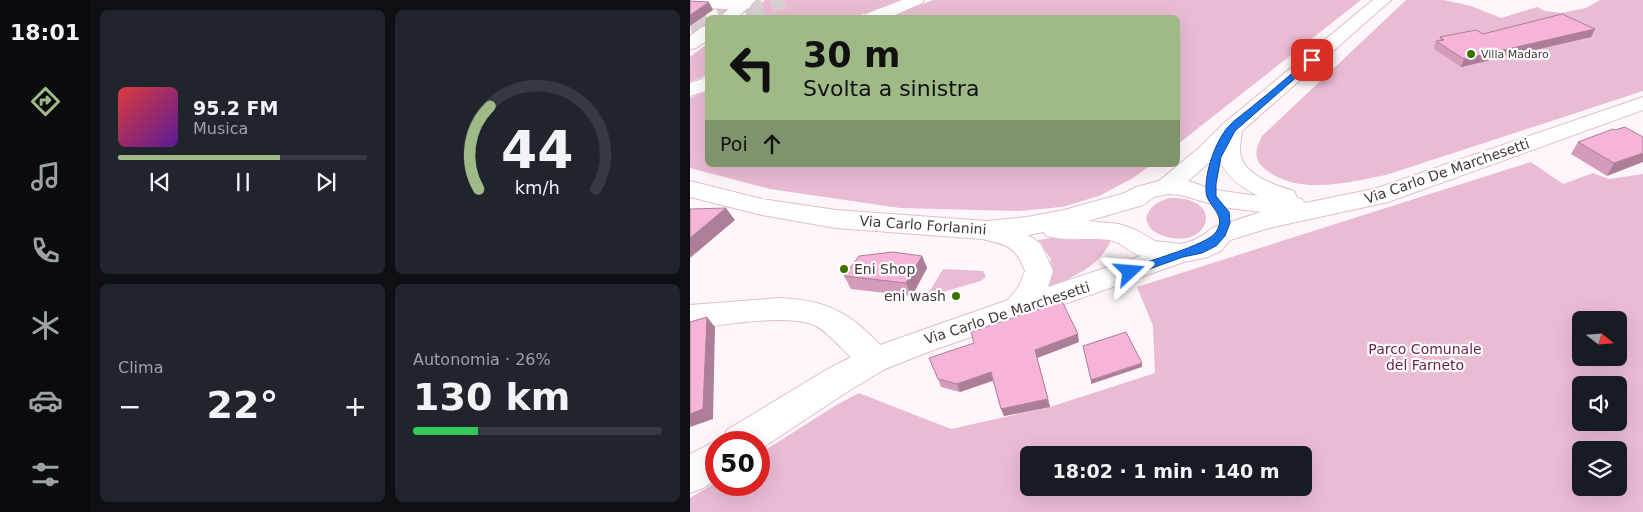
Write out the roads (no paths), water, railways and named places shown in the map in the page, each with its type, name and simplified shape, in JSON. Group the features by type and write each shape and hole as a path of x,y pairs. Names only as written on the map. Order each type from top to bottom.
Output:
{"main road":[{"path":"879,15 916,0"},
{"name":"Via Carlo Forlanini","path":"690,189 762,207 836,219 987,230 1027,226 1064,219 1134,199 1145,192 1168,186 1208,152 1231,129 1383,0"},
{"path":"690,2 746,2"},
{"path":"730,15 746,2"},
{"path":"690,44 705,34"},
{"path":"690,90 705,84"},
{"name":"Via Carlo De Marchesetti","path":"757,431 874,360 1181,254 1198,250 1212,243 1221,234 1266,220 1379,196 1643,103"},
{"path":"1221,234 1225,223 1224,212 1211,197 1211,184 1216,157 1231,129"},
{"path":"1231,129 1229,154 1236,168 1252,184 1274,194 1292,198 1345,204"},
{"path":"1168,186 1192,188 1211,197 1262,204 1345,204"},
{"path":"1061,296 1111,268 1125,253 1128,237 1123,220 1126,209 1134,199"},
{"path":"987,230 1090,230 1128,237 1137,244 1164,253 1181,254"},
{"path":"987,230 1015,238 1031,251 1039,271 1032,290 1017,310"},
{"path":"690,317 783,310 809,310 828,318 848,333 874,360"},
{"path":"690,475 705,465"}],"tunnel":[{"path":"730,15 784,0"},
{"path":"690,25 705,22"}],"place":[{"name":"Villa Madaro","path":"1471,54"},
{"name":"Eni Shop","path":"844,269"},
{"name":"eni wash","path":"956,296"}],"park label":[{"name":"Parco Comunale del Farneto","path":"1425,358"}]}
